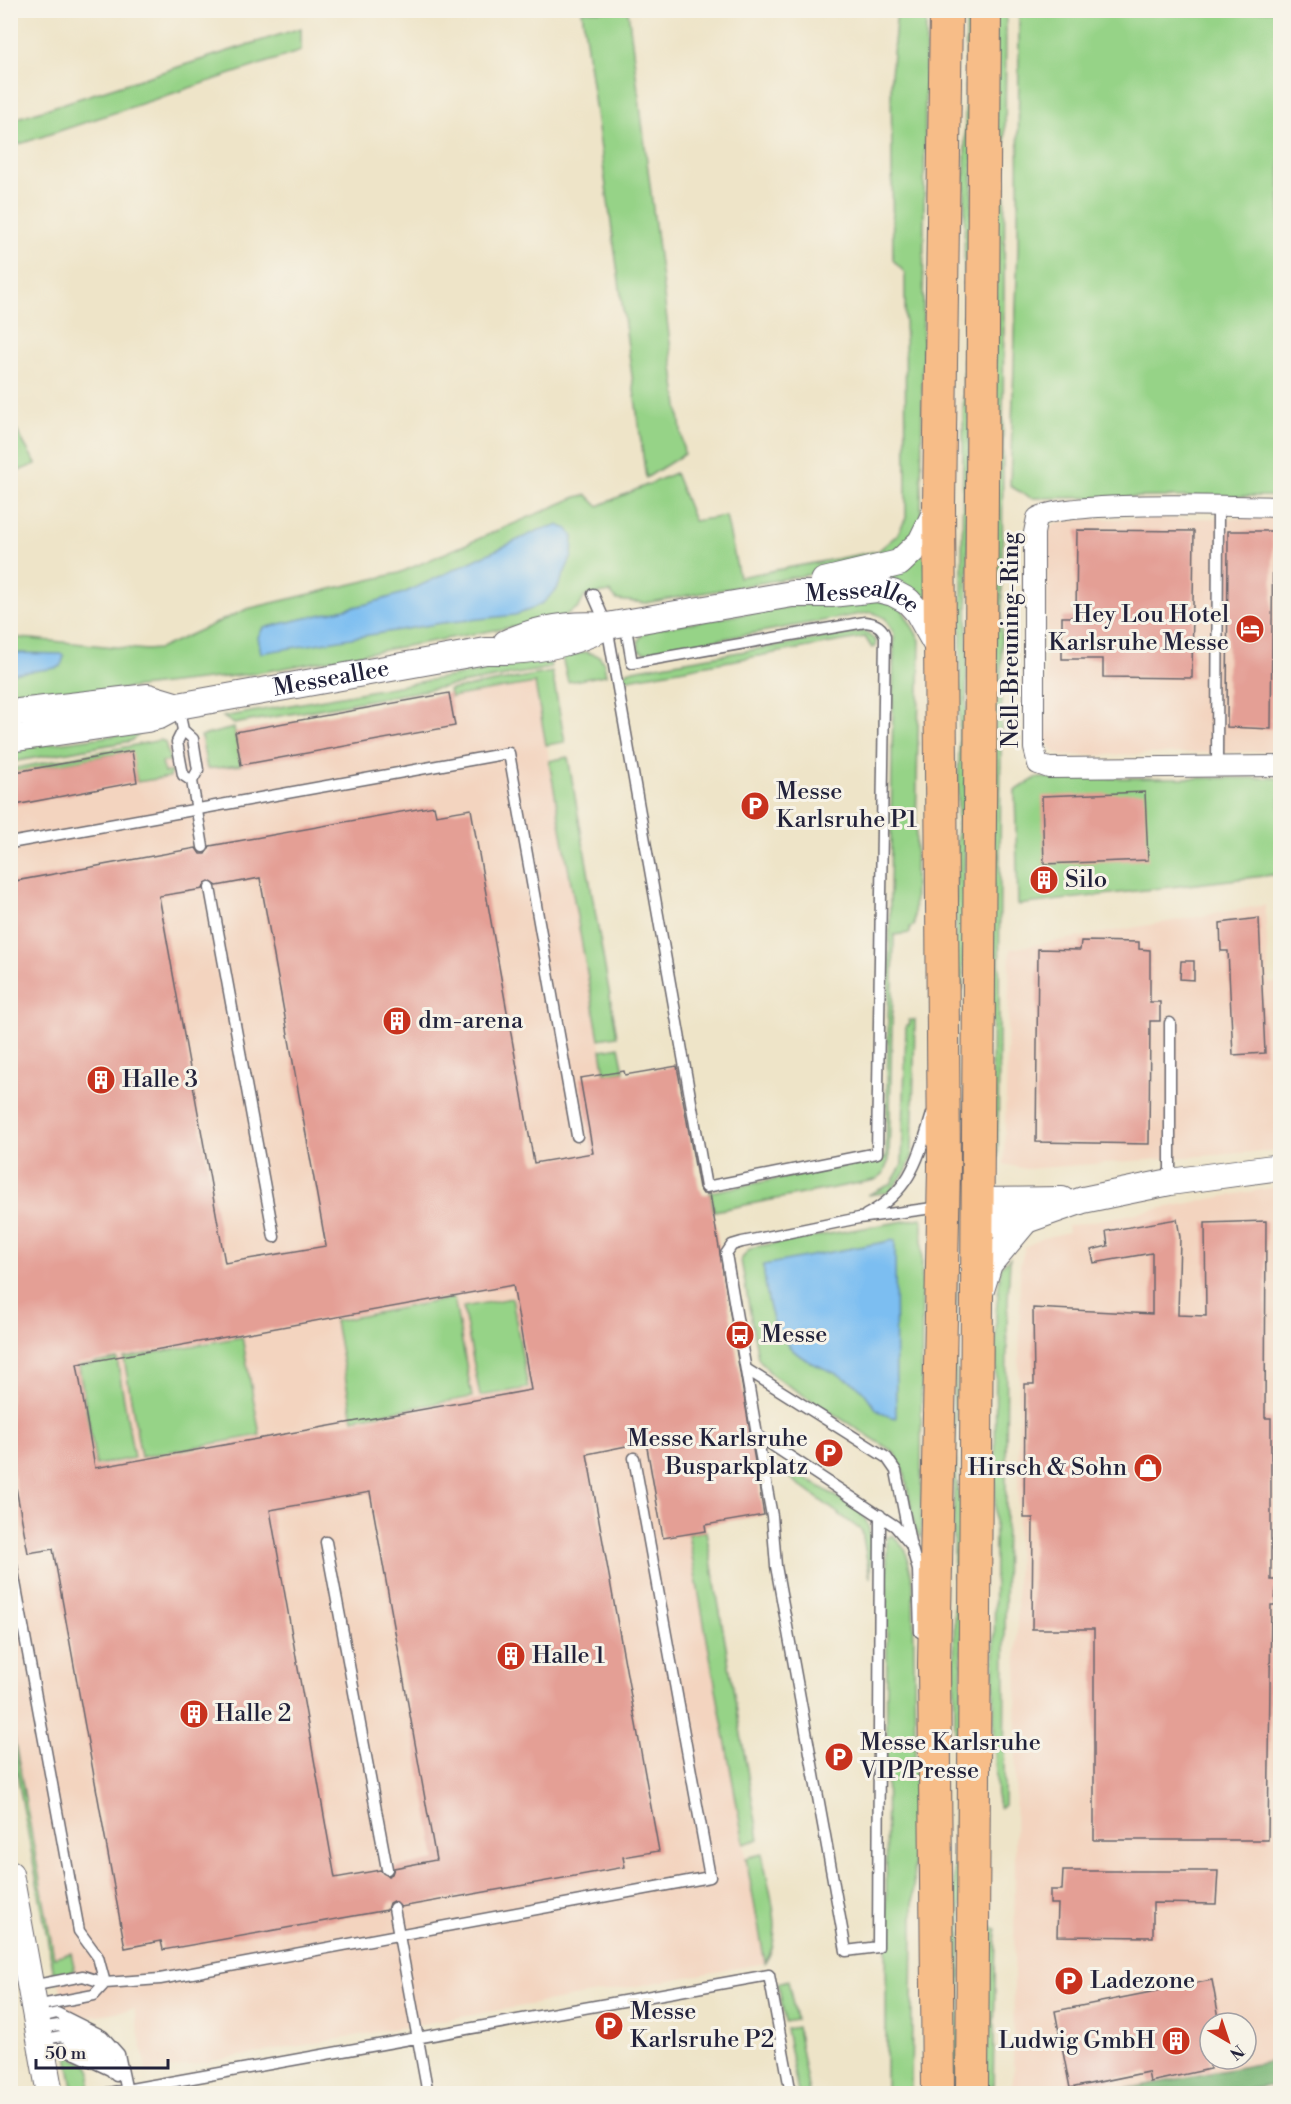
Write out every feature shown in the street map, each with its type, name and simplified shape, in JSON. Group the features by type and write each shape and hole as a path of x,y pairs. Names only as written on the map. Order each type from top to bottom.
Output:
{"main road":[{"path":"946,10 939,505 944,1167 964,1208 962,1222 977,1253 972,2094"},
{"path":"938,2094 934,1665 964,1208 985,10"}],"street":[{"name":"Messeallee","path":"792,594 834,578 886,569 899,563 921,542 939,505"},
{"name":"Nell-Breuning-Ring","path":"1281,507 1089,507 1050,511 1037,518 1034,533 1034,748 1038,764 1049,768 1281,766"},
{"name":"Messeallee","path":"10,739 153,718 180,718 486,651 524,634 578,624 616,624 792,594 831,594 877,589 893,593 908,601 918,612 940,651"},
{"name":"Messeallee","path":"10,713 147,697 180,718"},
{"path":"964,1208 997,1225 1026,1220 1083,1200 1170,1182 1281,1167"},
{"path":"964,1208 1083,1200"},
{"path":"976,1307 989,1264 1026,1220"},
{"path":"10,1874 50,2094"}],"lane":[{"path":"1217,767 1218,506"},
{"path":"593,594 616,624 632,663 865,622 873,623 883,630 885,636 877,1153 706,1187 616,624"},
{"path":"180,718 193,739 198,770 192,782 203,847"},
{"path":"10,843 509,753 577,1136"},
{"path":"210,888 273,1237"},
{"path":"1170,1023 1170,1182"},
{"path":"859,1218 884,1204 904,1186 914,1168 943,1083"},
{"path":"880,1515 878,1947 846,1951 777,1566 772,1516 726,1254 732,1245 859,1218 964,1208"},
{"path":"746,1369 887,1458 896,1471 918,1570 920,1631 934,1665"},
{"path":"757,1435 880,1515 895,1526 911,1545"},
{"path":"34,2015 83,1976 105,1983 160,1979 710,1877 634,1458"},
{"path":"326,1542 387,1869"},
{"path":"10,1555 79,1931 98,1957 105,1983"},
{"path":"394,1908 428,2094"},
{"path":"103,2094 125,2082 417,2038 769,1976 791,2094"},
{"path":"34,2015 94,1995 105,1983"},
{"path":"34,2015 57,2013 103,2036 119,2054 125,2082"},
{"path":"34,2015 61,2036 107,2058 125,2082"}],"shaded area":[{"path":"1280,518 1280,751 1063,756 1053,751 1046,742 1045,729 1048,531 1055,523 1085,519"},
{"path":"535,679 605,1073 624,1071 706,1531 688,1534 765,1963 147,2073 134,2009 76,2019 65,2014 10,1715 10,773"},
{"path":"1265,905 1269,984 1280,982 1280,1150 1026,1169 1004,1164 1010,949"},
{"path":"1280,1186 1280,2060 1258,2064 1258,2011 1198,2011 1198,2071 1221,2071 1103,2093 1013,2094 1020,1265 1025,1247 1043,1238 1068,1232 1067,1226"}],"green space":[{"path":"974,10 963,990 955,960 962,587 966,11"},
{"path":"1006,10 998,1157 995,1160 992,1159 996,11"},
{"path":"582,11 628,11 684,454 646,478"},
{"path":"897,11 926,11 921,518 905,546 876,563 645,603 617,600 610,592 585,596 579,607 561,618 251,674 11,702 11,637 146,650 159,649 247,609 399,573 576,497 587,495 598,506 675,473 694,521 726,516 739,577 878,551 897,535 906,518 905,273 893,260 891,75"},
{"path":"1019,11 1280,11 1280,496 1031,498 1010,486 1018,246"},
{"path":"301,28 301,51 11,147 11,120"},
{"path":"11,421 36,464 10,474"},
{"path":"926,550 930,610 826,587"},
{"path":"861,595 900,606 920,640 914,926 910,927 910,933 894,935 889,1160 883,1174 875,1180 714,1211 710,1192 886,1158 894,634 885,618 872,612 644,653 639,650 638,642 643,634 653,629"},
{"path":"864,631 876,641 875,647 872,648 865,637 623,680 622,677 627,671"},
{"path":"586,652 599,656 604,663 606,675 568,682 562,657"},
{"path":"549,659 551,668 234,724 223,717"},
{"path":"552,672 565,742 546,745 535,683 451,697 449,690"},
{"path":"234,728 241,765 207,769 201,736"},
{"path":"141,732 131,741 11,762 11,749"},
{"path":"161,740 165,742 170,761 162,762 164,773 172,771 170,777 137,782 131,751 11,773 11,769"},
{"path":"568,757 617,1036 599,1039 549,761"},
{"path":"1036,778 1277,778 1280,780 1280,874 1018,905 1015,791"},
{"path":"909,1020 915,1020 912,1157 906,1171 890,1192 868,1195 891,1184 902,1165 906,1025 909,1025"},
{"path":"619,1047 624,1071 605,1074 601,1050"},
{"path":"922,1218 921,1538 916,1532 905,1475 894,1452 773,1376 758,1358 741,1260 748,1250 754,1247"},
{"path":"957,1258 956,1441 957,1484 962,1510 960,2093 952,2094 955,1779 953,1348"},
{"path":"1010,1258 1007,1322 1004,1805 1000,1808 997,1802 994,1727 996,1313 1001,1267"},
{"path":"454,1298 472,1397 353,1419 335,1321"},
{"path":"512,1298 528,1388 480,1396 463,1307"},
{"path":"242,1337 260,1435 141,1457 124,1358"},
{"path":"117,1359 134,1458 96,1465 79,1366"},
{"path":"795,1472 859,1510 864,1517 871,1542 870,1578 862,1531 786,1475"},
{"path":"706,1531 759,1839 744,1844 688,1534"},
{"path":"893,1535 906,1551 913,1582 915,1751 911,2094 886,2093 887,1538"},
{"path":"10,1715 54,1957 71,1953 75,1971 54,1975 11,1741"},
{"path":"762,1854 775,1924 771,1951 765,1963 746,1858"},
{"path":"990,1926 996,1929 993,2093 982,2094 988,1931"},
{"path":"788,1980 796,2020 785,2022 778,1983"},
{"path":"797,2027 809,2093 798,2093 786,2029"},
{"path":"67,2055 88,2065 91,2072 89,2087 82,2089 82,2093 74,2093"},
{"path":"1280,2060 1280,2084 1229,2093 1103,2093 1221,2071 1258,2071 1258,2064"}],"water":[{"path":"557,525 568,529 573,537 572,556 557,589 543,603 529,610 515,615 442,623 261,653 258,637 263,628 404,593 539,530"},
{"path":"11,653 62,654 64,656 61,666 56,668 11,674"},
{"path":"895,1240 896,1418 881,1413 853,1382 812,1363 798,1355 788,1345 774,1321 763,1265"}],"building":[{"path":"1077,530 1194,531 1192,678 1103,677 1103,659 1062,659 1062,617 1076,617"},
{"name":"Hey Lou Hotel Karlsruhe Messe","path":"1228,531 1273,531 1271,729 1227,727"},
{"path":"449,693 455,726 241,765 235,732"},
{"path":"132,751 137,782 10,806 10,773"},
{"path":"1145,792 1148,860 1044,864 1042,796"},
{"path":"434,806 436,815 471,809 534,1163 593,1153 580,1078 624,1071 625,1075 677,1066 699,1188 703,1194 710,1194 764,1515 705,1525 706,1531 663,1538 646,1442 587,1454 659,1851 623,1857 625,1867 401,1907 393,1901 389,1903 387,1910 163,1950 161,1941 125,1948 53,1549 28,1553 10,1455 10,882 196,848 200,854 205,854 210,846","holes":["260,878 326,1246 225,1263 159,896 203,889 205,883 209,881 217,886","513,1285 531,1390 95,1468 77,1364","370,1492 436,1860 394,1868 392,1874 388,1876 380,1870 335,1878 270,1510"]},
{"path":"1259,918 1265,1053 1233,1055 1228,951 1221,951 1220,923"},
{"path":"1081,941 1139,942 1139,949 1150,950 1150,1002 1160,1002 1160,1021 1150,1021 1149,1144 1036,1142 1038,949 1080,950"},
{"path":"1181,961 1194,961 1194,980 1180,979"},
{"name":"Hirsch & Sohn","path":"1177,1219 1180,1237 1178,1315 1206,1316 1205,1223 1266,1221 1265,1418 1271,1418 1271,1580 1276,1580 1275,1605 1271,1605 1268,1840 1094,1840 1094,1629 1032,1629 1033,1518 1024,1518 1025,1384 1034,1384 1033,1308 1152,1314 1152,1253 1094,1263 1091,1250 1108,1246 1106,1231"},
{"path":"1063,1871 1218,1871 1216,1904 1153,1903 1153,1937 1057,1936 1058,1904 1050,1904 1050,1890 1062,1890"},
{"path":"1212,1980 1218,2011 1198,2011 1198,2071 1201,2071 1150,2082 1148,2072 1070,2088 1055,2011"}],"place":[{"name":"Hey Lou Hotel Karlsruhe Messe","path":"1250,629"},
{"name":"Messe Karlsruhe P1","path":"755,806"},
{"name":"Silo","path":"1044,880"},
{"name":"dm-arena","path":"397,1021"},
{"name":"Halle 3","path":"101,1080"},
{"name":"Messe","path":"740,1335"},
{"name":"Messe Karlsruhe Busparkplatz","path":"829,1453"},
{"name":"Hirsch & Sohn","path":"1148,1468"},
{"name":"Halle 1","path":"511,1656"},
{"name":"Halle 2","path":"194,1714"},
{"name":"Messe Karlsruhe VIP/Presse","path":"839,1757"},
{"name":"Ladezone","path":"1069,1981"},
{"name":"Messe Karlsruhe P2","path":"609,2026"},
{"name":"Ludwig GmbH","path":"1176,2041"}]}
